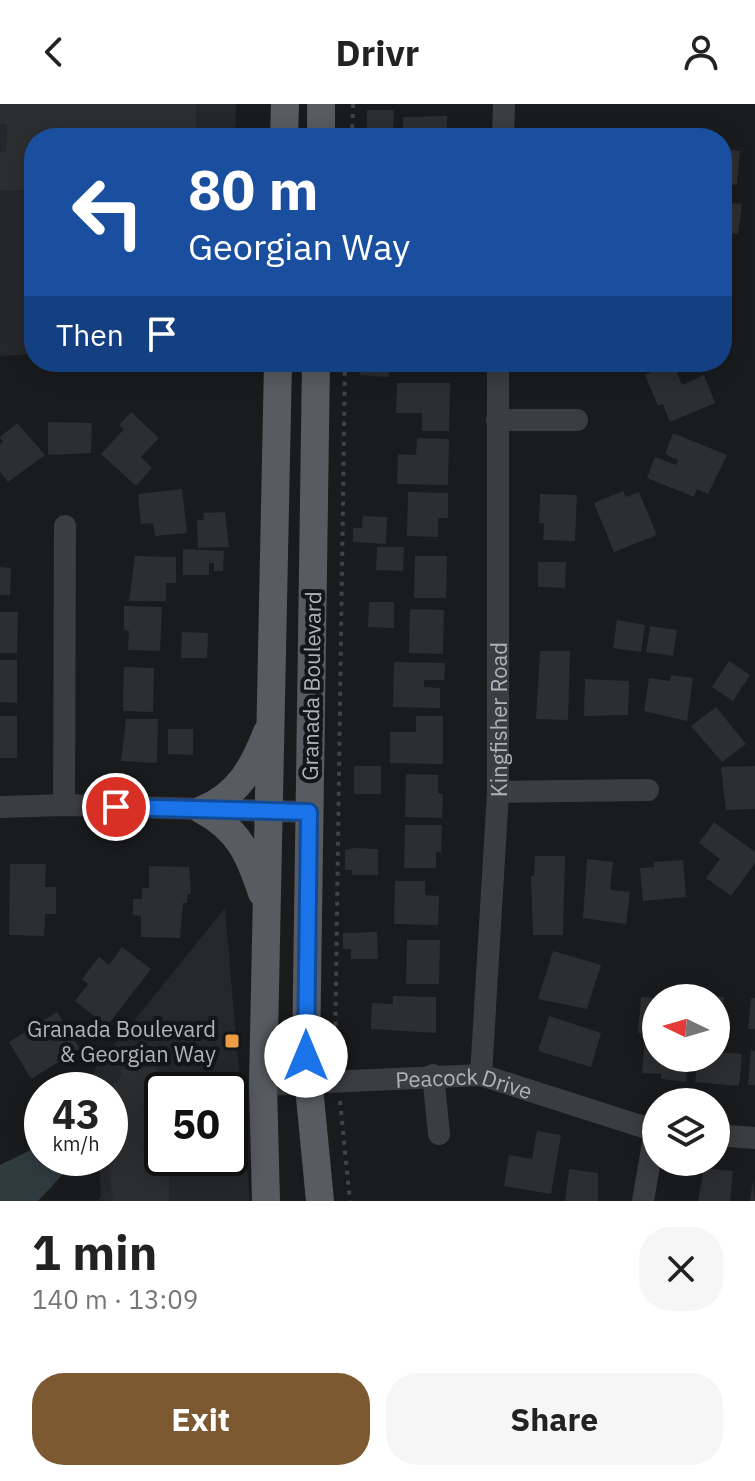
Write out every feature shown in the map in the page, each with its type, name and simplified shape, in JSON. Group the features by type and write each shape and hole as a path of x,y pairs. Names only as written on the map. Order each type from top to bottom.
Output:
{"main road":[{"path":"284,128 285,104"},
{"path":"321,104 321,128"},
{"name":"Granada Boulevard","path":"266,1201 263,1085 278,372"},
{"name":"Granada Boulevard","path":"316,372 309,812 309,1083 320,1201"},
{"path":"202,810 224,799 248,775 272,721"},
{"path":"202,810 231,828 246,846 268,909"}],"street":[{"path":"503,128 504,104"},
{"name":"Kingfisher Road","path":"481,1075 498,792 498,372"},
{"path":"497,420 577,420"},
{"path":"64,805 65,526"},
{"path":"498,792 648,790"},
{"path":"0,807 64,805 309,812"},
{"path":"433,1075 439,1134"},
{"name":"Peacock Drive","path":"263,1085 481,1075 642,1127"},
{"path":"730,1136 755,1138"},
{"path":"643,1201 647,1176"}],"path":[{"path":"352,128 353,104"},
{"path":"329,1055 335,1050 345,372"},
{"path":"343,1115 350,1201"}],"shaded area":[{"path":"0,104 236,104 235,128 24,128 24,355 0,356"},
{"path":"225,908 239,1072 144,1072 144,1176 248,1176 250,1201 97,1201 101,1197 100,1176 128,1176 128,1072 94,1072"},
{"path":"24,1153 24,1176 61,1176 38,1201 0,1201 0,1165"}],"building":[{"path":"0,104 196,104 196,128 24,128 24,190 0,190 0,152 6,152 7,124 0,124"},
{"path":"367,110 394,110 393,128 367,128"},
{"path":"447,116 447,128 403,128 403,117"},
{"path":"732,150 740,151 737,185 732,184"},
{"path":"732,203 742,204 738,234 732,234"},
{"path":"360,372 389,372 389,377 360,375"},
{"path":"677,372 682,385 704,375 715,403 670,422 663,404 658,406 645,375"},
{"path":"397,383 450,383 449,431 422,431 422,413 396,413"},
{"path":"131,412 159,438 141,457 152,468 136,486 101,454 124,429 119,425"},
{"path":"48,422 92,423 91,453 48,455"},
{"path":"17,423 45,455 8,482 0,472 0,444 3,442 0,437"},
{"path":"673,433 727,455 708,494 697,489 694,497 647,478 655,457 676,465 678,460 665,454"},
{"path":"417,438 449,439 448,485 397,484 398,454 416,455"},
{"path":"182,489 187,533 155,536 153,523 141,524 138,494"},
{"path":"623,491 626,497 639,492 657,535 614,552 594,503"},
{"path":"408,492 448,493 448,518 438,518 438,537 407,536"},
{"path":"540,494 577,495 575,541 543,540 544,523 539,523"},
{"path":"225,512 229,547 198,548 197,520 204,520 203,513"},
{"path":"363,516 387,517 386,544 353,542 353,528 362,528"},
{"path":"377,547 404,547 403,571 376,570"},
{"path":"183,549 224,551 223,571 214,571 214,563 209,563 209,575 183,575"},
{"path":"135,556 176,557 176,583 166,583 166,601 129,601"},
{"path":"415,556 447,556 446,598 414,598"},
{"path":"538,562 566,562 565,588 538,587"},
{"path":"0,567 11,568 10,595 0,595"},
{"path":"369,602 394,602 394,628 368,627"},
{"path":"124,606 162,607 160,651 128,650 129,631 124,630"},
{"path":"410,609 444,610 443,654 409,653"},
{"path":"0,612 18,612 17,653 0,653"},
{"path":"617,620 645,625 641,652 613,648"},
{"path":"650,626 677,630 673,656 646,652"},
{"path":"182,632 208,633 207,658 181,658"},
{"path":"540,651 570,651 568,720 536,719"},
{"path":"0,660 17,660 17,703 0,702"},
{"path":"729,661 750,675 733,701 712,687"},
{"path":"394,662 445,663 444,680 424,680 424,687 440,688 440,708 393,707"},
{"path":"124,667 154,668 153,712 123,711"},
{"path":"671,675 693,678 687,721 644,711 649,678 670,681"},
{"path":"585,679 629,681 628,715 584,716"},
{"path":"716,707 746,744 722,762 691,726"},
{"path":"0,716 17,716 17,758 0,758"},
{"path":"416,716 443,716 443,764 390,763 390,732 416,732"},
{"path":"126,719 158,719 157,763 121,761"},
{"path":"168,729 193,729 193,755 168,754"},
{"path":"354,766 381,766 381,794 354,794"},
{"path":"755,766 755,809 726,810 721,767"},
{"path":"406,774 438,775 438,793 443,794 442,818 405,817"},
{"path":"714,822 755,852 755,863 731,896 706,878 720,859 699,843"},
{"path":"405,825 442,825 441,852 436,852 436,868 404,868"},
{"path":"378,849 378,875 352,875 352,870 345,870 345,850"},
{"path":"535,856 565,856 563,935 533,935 531,876 534,876"},
{"path":"587,859 613,862 610,890 630,892 626,924 583,918"},
{"path":"683,860 686,897 643,901 640,868 654,867 654,862"},
{"path":"10,864 46,864 45,887 56,887 56,914 45,914 44,936 9,935"},
{"path":"149,866 189,867 191,894 188,894 187,903 183,903 180,938 141,937 141,916 133,915 133,899 142,899 142,888 149,888"},
{"path":"395,881 425,881 425,895 439,896 438,925 394,924"},
{"path":"377,932 378,959 351,959 351,949 343,949 343,933"},
{"path":"407,940 440,940 439,984 406,984"},
{"path":"122,947 151,969 107,1026 75,1001 88,984 82,979 99,957 109,965"},
{"path":"553,951 601,965 587,1009 538,999"},
{"path":"393,996 436,997 436,1033 371,1029 372,1003 393,1004"},
{"path":"641,997 642,997 642,1033 638,1033"},
{"path":"751,998 755,998 755,1029 748,1029"},
{"path":"57,1012 80,1049 42,1072 27,1072 9,1042"},
{"path":"549,1016 601,1033 591,1067 538,1051"},
{"path":"751,1050 755,1051 755,1085 748,1085"},
{"path":"730,1053 742,1054 739,1086 695,1082 696,1072 730,1072"},
{"path":"156,1066 157,1072 144,1072 144,1176 169,1176 169,1201 113,1201 110,1176 128,1176 128,1072 121,1070"},
{"path":"687,1072 686,1082 661,1079 661,1074 642,1073"},
{"path":"537,1131 561,1135 551,1194 504,1186 509,1155 532,1159"},
{"path":"569,1169 598,1173 598,1201 565,1201"},
{"path":"730,1171 733,1171 730,1201 698,1201 703,1176 730,1176"},
{"path":"753,1180 755,1201 750,1201"}],"place":[{"name":"Granada Boulevard & Georgian Way","path":"232,1041"}],"route":[{"path":"116,807 309,812 306,1056"}]}
